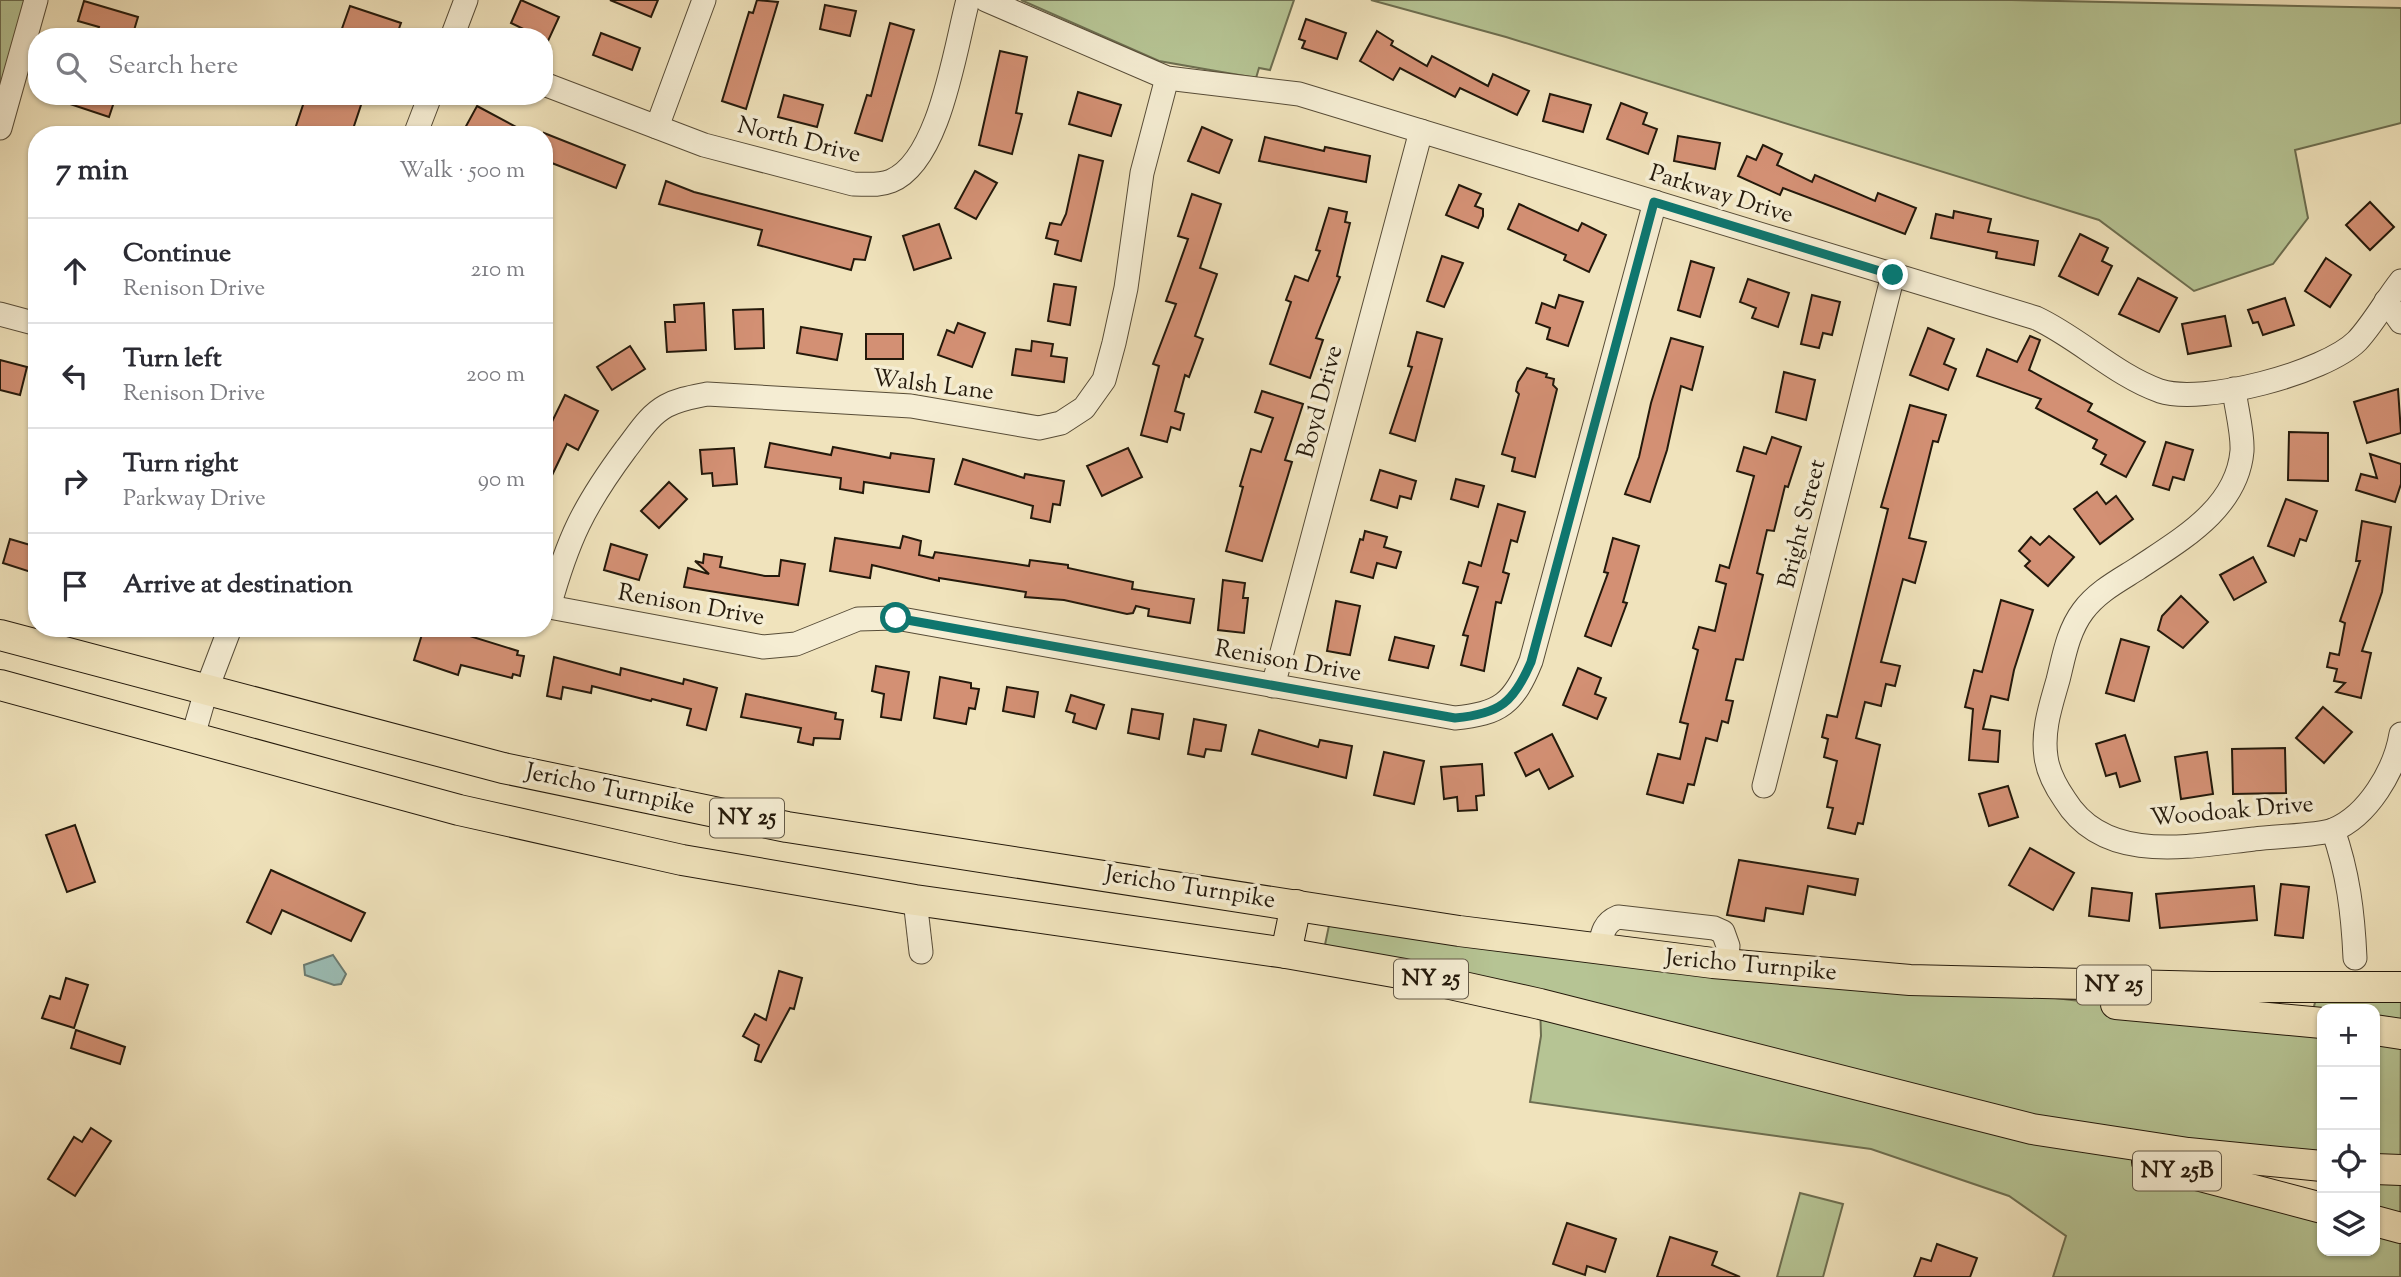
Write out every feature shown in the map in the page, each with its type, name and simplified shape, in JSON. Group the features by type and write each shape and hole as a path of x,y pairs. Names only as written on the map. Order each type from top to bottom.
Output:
{"main road":[{"name":"Jericho Turnpike","path":"0,635 503,768 787,827 1599,950 1910,980 2211,988 2401,988"},
{"name":"Jericho Turnpike","path":"0,685 535,828 682,860 915,900 1286,953 1405,974 1527,1001 2032,1129 2188,1153 2317,1166"},
{"path":"1286,953 1296,905"},
{"path":"1910,980 2080,1001 2317,1023"},
{"path":"2380,1031 2401,1034"},
{"name":"NY 25B","path":"2032,1129 2189,1174 2317,1207"},
{"path":"2380,1169 2401,1170"},
{"path":"2380,1222 2401,1228"}],"street":[{"path":"28,28 36,0"},
{"path":"455,28 466,0"},
{"path":"657,127 704,0"},
{"name":"North Drive","path":"553,87 705,145 853,184 876,185 890,181 918,160 932,136 968,0"},
{"name":"Parkway Drive","path":"986,0 1017,11 1167,78 1299,94 2036,318 2160,391 2200,395 2234,388 2335,358 2357,341 2401,281"},
{"path":"0,128 28,28"},
{"name":"Walsh Lane","path":"553,589 573,530 592,494 648,420 664,407 685,398 707,394 911,406 1039,428 1061,424 1084,408 1104,380 1114,343 1126,288 1142,173 1167,78"},
{"path":"418,126 427,105"},
{"name":"Boyd Drive","path":"1273,686 1421,131"},
{"name":"Renison Drive","path":"553,608 763,647 796,645 858,619 896,618 1455,718 1483,716 1514,696 1531,662 1654,202"},
{"name":"Bright Street","path":"1764,786 1893,275"},
{"path":"2386,301 2401,322"},
{"path":"0,314 28,322"},
{"name":"Woodoak Drive","path":"2234,388 2242,449 2231,488 2208,518 2189,535 2102,591 2083,610 2070,633 2045,732 2046,759 2054,783 2070,809 2089,827 2111,839 2139,846 2190,846 2333,830 2363,808 2379,789 2390,771 2401,734"},
{"path":"193,736 206,691 227,637"},
{"path":"2333,830 2345,864 2353,913 2355,958"},
{"path":"915,900 920,952"}],"green space":[{"path":"0,0 36,0 28,28 0,128"},
{"path":"1021,0 1294,0 1270,70 1259,68 1256,78 1159,61"},
{"path":"1371,0 2011,0 2401,8 2401,123 2295,150 2308,218 2273,264 2194,291 2099,220 1506,37"},
{"path":"1332,911 2080,1001 2310,1021 2319,988 2401,987 2400,1277 2053,1277 2066,1236 2009,1196 1871,1149 1530,1102 1541,1036 1540,1004 1322,959","holes":["2317,1004 2380,1004 2380,1256 2317,1256 2317,1207 2040,1130 2317,1165"]},
{"path":"1800,1193 1843,1204 1823,1277 1777,1277"}],"water":[{"path":"333,955 346,974 341,984 334,985 305,975 304,965"}],"building":[{"path":"521,0 559,17 553,30 521,28 511,23"},
{"path":"610,0 658,0 651,17"},
{"path":"757,0 778,2 746,109 722,101 749,12 753,13"},
{"path":"84,1 138,17 135,28 99,28 78,21"},
{"path":"825,5 856,11 850,36 820,29"},
{"path":"350,6 401,23 399,28 342,28"},
{"path":"1306,19 1346,33 1337,59 1302,48 1305,41 1299,39"},
{"path":"890,23 914,30 882,141 855,133 867,95 871,96"},
{"path":"1377,31 1393,41 1391,45 1427,66 1432,56 1488,86 1493,74 1529,91 1517,115 1460,88 1455,97 1400,68 1393,80 1360,61"},
{"path":"601,33 640,48 632,70 593,55"},
{"path":"1000,51 1027,57 1016,113 1022,114 1012,154 979,145"},
{"path":"1078,92 1121,105 1111,136 1069,124"},
{"path":"1550,94 1591,105 1583,132 1543,121"},
{"path":"784,95 823,105 817,127 778,117"},
{"path":"1621,103 1647,113 1643,124 1657,129 1648,154 1607,139"},
{"path":"73,105 113,105 109,117"},
{"path":"303,105 361,105 354,126 296,126"},
{"path":"477,106 514,126 466,126"},
{"path":"1202,127 1232,140 1219,173 1188,161"},
{"path":"1678,136 1720,143 1715,169 1674,161"},
{"path":"553,137 625,165 616,188 553,164"},
{"path":"1265,137 1324,151 1325,147 1370,156 1366,182 1259,161"},
{"path":"1763,145 1782,154 1777,165 1812,182 1815,175 1875,201 1878,193 1916,208 1905,234 1783,188 1780,195 1738,176 1747,156 1756,160"},
{"path":"1079,155 1103,161 1081,261 1055,254 1058,241 1046,238 1050,223 1061,225 1066,214"},
{"path":"975,171 997,183 976,219 955,208"},
{"path":"666,181 694,192 871,237 865,260 854,259 851,270 758,245 762,230 659,204"},
{"path":"1459,185 1481,194 1475,206 1483,209 1478,228 1446,215"},
{"path":"1192,194 1221,204 1200,268 1217,274 1195,336 1203,339 1189,377 1185,375 1175,411 1184,414 1180,430 1171,427 1167,442 1141,435 1159,366 1153,364 1176,304 1166,301 1188,239 1178,236"},
{"path":"2370,202 2394,227 2370,250 2346,225"},
{"path":"1519,204 1578,231 1582,223 1606,235 1589,272 1564,260 1566,255 1508,229"},
{"path":"1329,208 1347,212 1345,222 1350,223 1337,276 1340,277 1316,338 1323,340 1310,378 1270,364 1291,302 1286,300 1295,276 1308,281 1320,251 1316,250"},
{"path":"1954,211 1991,219 1988,232 2038,241 2034,265 1996,258 1997,252 1931,238 1936,214 1953,218"},
{"path":"939,224 951,258 914,270 903,236"},
{"path":"2080,234 2108,248 2102,261 2112,266 2098,295 2059,276"},
{"path":"1442,256 1463,263 1444,307 1427,301"},
{"path":"2326,258 2351,275 2330,307 2305,291"},
{"path":"1691,261 1714,268 1700,317 1678,310"},
{"path":"2138,278 2177,298 2159,332 2119,314"},
{"path":"1748,279 1789,293 1778,327 1752,318 1756,308 1740,302"},
{"path":"1054,284 1076,287 1070,325 1048,321"},
{"path":"1559,295 1583,302 1568,346 1547,339 1550,328 1536,323 1542,303 1555,308"},
{"path":"1812,295 1840,302 1832,335 1823,333 1819,348 1801,344"},
{"path":"2285,298 2294,325 2263,335 2258,322 2253,323 2248,310"},
{"path":"704,303 706,350 667,352 665,322 675,322 674,305"},
{"path":"763,309 764,348 735,349 733,310"},
{"path":"2225,316 2231,346 2188,354 2182,324"},
{"path":"958,323 985,333 972,367 938,355 947,330 954,333"},
{"path":"801,327 842,334 837,360 797,353"},
{"path":"1928,328 1954,339 1944,364 1956,369 1948,390 1910,375"},
{"path":"1417,332 1442,339 1415,441 1390,433 1412,367 1408,366"},
{"path":"866,334 903,334 903,359 866,359"},
{"path":"2030,336 2040,340 2029,370 2092,404 2088,411 2145,442 2126,477 2101,464 2106,455 2093,448 2097,440 2036,408 2041,399 1977,376 1987,349 2017,362"},
{"path":"1671,338 1703,347 1692,390 1681,386 1667,450 1650,502 1625,494 1639,457 1651,403"},
{"path":"1032,341 1053,344 1051,356 1067,358 1064,382 1012,375 1016,349 1031,351"},
{"path":"630,346 645,369 612,390 597,367"},
{"path":"0,360 27,367 20,395 0,390"},
{"path":"1527,368 1547,374 1546,377 1554,379 1553,385 1557,389 1535,477 1512,471 1515,458 1502,454 1519,394 1516,391 1518,382"},
{"path":"1784,372 1815,380 1806,420 1776,412"},
{"path":"2398,389 2401,433 2367,443 2354,402"},
{"path":"1262,391 1303,404 1285,460 1292,462 1262,561 1226,551 1251,449 1261,452 1273,418 1255,412"},
{"path":"565,395 598,411 578,450 567,444 553,473 553,420"},
{"path":"1910,405 1946,415 1938,442 1933,441 1909,538 1926,542 1915,583 1903,579 1881,662 1900,666 1895,686 1886,684 1881,706 1865,702 1856,738 1880,745 1863,824 1858,823 1855,834 1828,828 1833,808 1827,807 1837,761 1824,757 1828,739 1822,737 1827,715 1837,717 1888,509 1881,507"},
{"path":"2289,432 2328,433 2328,481 2288,480"},
{"path":"1772,437 1801,447 1788,487 1785,486 1774,531 1767,530 1757,573 1763,575 1743,660 1736,659 1726,700 1733,701 1728,723 1722,721 1717,741 1706,738 1694,785 1688,784 1683,803 1647,794 1658,754 1680,759 1688,724 1680,722 1698,650 1693,648 1699,627 1715,631 1726,584 1716,581 1720,565 1729,568 1754,476 1737,471 1744,447 1766,454"},
{"path":"2166,442 2193,450 2184,480 2173,477 2169,490 2153,485"},
{"path":"770,443 831,455 833,447 890,458 891,453 934,459 929,492 864,482 863,493 840,489 841,478 765,467"},
{"path":"734,448 737,484 713,486 712,473 702,474 700,450"},
{"path":"1128,448 1142,477 1102,496 1087,466"},
{"path":"2370,454 2401,464 2401,484 2395,502 2356,490 2361,474 2377,478"},
{"path":"963,459 1024,478 1025,474 1064,481 1060,505 1053,504 1050,522 1031,518 1033,506 955,484"},
{"path":"1380,470 1416,481 1411,499 1400,496 1397,508 1371,500"},
{"path":"1456,479 1484,486 1478,507 1451,499"},
{"path":"669,482 687,499 659,528 641,511"},
{"path":"2097,492 2106,504 2116,496 2133,519 2100,544 2074,509"},
{"path":"2286,499 2317,511 2306,541 2300,539 2294,556 2268,546"},
{"path":"1498,504 1525,512 1517,542 1511,540 1503,572 1509,574 1501,603 1496,602 1484,671 1461,665 1468,636 1463,635 1478,587 1463,583 1469,562 1481,566"},
{"path":"2362,521 2391,527 2382,592 2362,651 2371,653 2361,698 2336,692 2345,683 2334,681 2337,669 2327,667 2330,653 2339,655 2345,623 2340,621 2360,561 2356,561"},
{"path":"1365,531 1387,537 1384,547 1401,552 1396,568 1377,563 1373,578 1351,572 1360,539 1363,540"},
{"path":"903,536 921,541 919,555 933,558 935,552 1029,566 1030,560 1068,565 1068,568 1133,582 1132,589 1194,599 1190,623 1148,616 1149,609 1136,606 1133,613 1127,614 1064,600 1025,597 1026,592 939,578 939,581 872,565 870,578 830,571 835,538 900,548"},
{"path":"2049,536 2074,557 2048,586 2025,566 2030,561 2019,551 2031,537 2040,545"},
{"path":"1613,538 1639,546 1623,602 1627,603 1611,646 1585,636 1608,573 1604,572"},
{"path":"10,539 28,544 28,571 3,563"},
{"path":"611,544 647,555 639,580 604,570"},
{"path":"704,554 722,557 720,567 765,576 779,576 781,560 805,564 798,605 684,587 688,568 709,574 695,561 703,563"},
{"path":"2253,557 2266,582 2234,600 2220,575"},
{"path":"1223,580 1245,583 1243,598 1248,598 1244,633 1218,630"},
{"path":"2181,596 2208,622 2183,648 2158,630 2162,616"},
{"path":"2001,600 2033,610 2014,670 2008,700 1991,696 1983,729 2000,731 1998,762 1969,760 1973,709 1965,707 1974,670 1982,672"},
{"path":"1336,601 1360,606 1350,655 1327,651"},
{"path":"421,637 473,637 518,651 517,655 524,656 520,676 513,674 512,678 461,665 458,675 414,660"},
{"path":"1395,637 1434,646 1428,668 1389,660"},
{"path":"2121,639 2149,647 2134,701 2106,693"},
{"path":"554,657 620,675 621,668 683,684 684,679 717,688 706,730 687,725 691,709 592,686 591,693 563,687 561,699 547,696"},
{"path":"876,666 909,672 901,720 881,717 884,694 872,691"},
{"path":"1578,668 1601,678 1595,694 1606,698 1597,719 1563,705"},
{"path":"940,677 971,683 971,688 979,689 975,709 969,708 966,724 934,718"},
{"path":"1007,687 1038,692 1034,717 1003,711"},
{"path":"746,694 836,713 835,719 843,720 840,739 814,738 813,745 798,742 801,728 741,717"},
{"path":"1071,695 1104,705 1096,729 1073,722 1075,714 1066,711"},
{"path":"2323,707 2352,732 2324,763 2296,738"},
{"path":"1132,709 1163,714 1159,739 1128,733"},
{"path":"1194,719 1226,725 1221,751 1206,749 1204,757 1188,754"},
{"path":"1259,730 1318,747 1320,740 1352,746 1346,778 1252,754"},
{"path":"1552,734 1573,776 1549,789 1539,769 1526,776 1515,753"},
{"path":"2125,735 2140,781 2120,787 2116,773 2106,776 2096,744"},
{"path":"2285,748 2286,793 2233,794 2232,749"},
{"path":"1384,752 1424,761 1414,804 1374,795"},
{"path":"2207,752 2213,794 2181,799 2175,757"},
{"path":"1482,764 1484,795 1476,796 1477,810 1458,811 1457,797 1444,799 1441,767"},
{"path":"2008,786 2018,817 1989,826 1979,794"},
{"path":"75,825 95,882 67,892 46,835"},
{"path":"2030,848 2074,873 2053,910 2009,885"},
{"path":"1739,860 1858,879 1855,895 1808,886 1803,914 1766,908 1764,921 1727,915"},
{"path":"271,870 365,913 351,941 282,910 271,934 247,922"},
{"path":"2281,884 2309,887 2303,938 2275,935"},
{"path":"2254,886 2257,920 2160,928 2156,894"},
{"path":"2092,888 2132,893 2129,921 2089,916"},
{"path":"779,971 802,978 794,1009 790,1008 761,1062 755,1060 759,1045 743,1036 755,1014 766,1020"},
{"path":"66,978 88,985 74,1028 42,1018 50,996 60,999"},
{"path":"76,1030 125,1047 120,1064 71,1048"},
{"path":"91,1128 111,1141 75,1196 48,1179 74,1137 82,1142"},
{"path":"1567,1223 1616,1239 1605,1272 1587,1266 1585,1275 1553,1264"},
{"path":"1670,1237 1717,1252 1712,1265 1740,1277 1657,1277"},
{"path":"1937,1244 1977,1258 1970,1277 1914,1277 1921,1258 1931,1261"}],"route":[{"path":"896,618 1455,718 1483,716 1501,707 1514,696 1531,662 1654,202 1893,275"}]}
